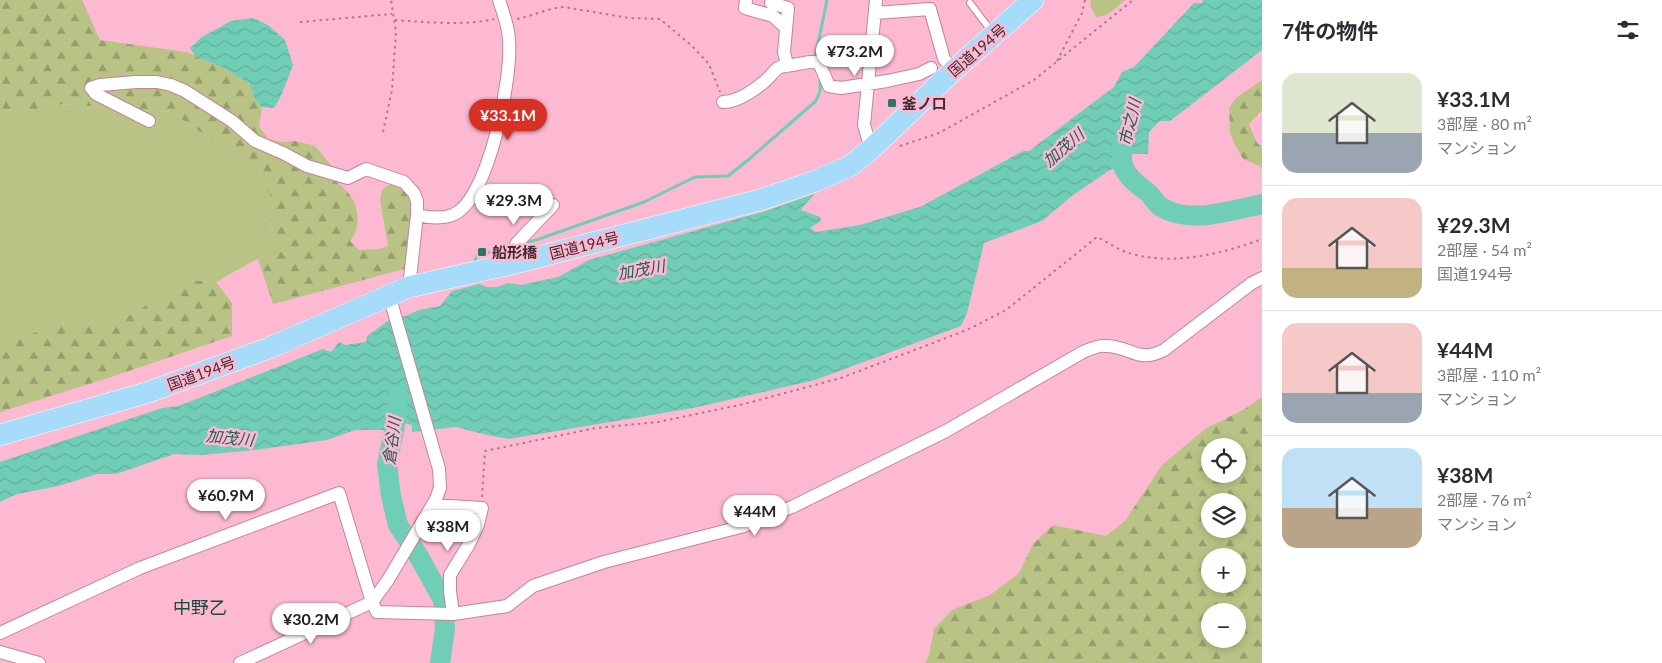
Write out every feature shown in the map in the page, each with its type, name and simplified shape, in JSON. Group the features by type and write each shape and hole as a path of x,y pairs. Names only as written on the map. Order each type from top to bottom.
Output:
{"highway":[{"name":"国道194号","path":"0,435 149,392 260,352 391,300 409,287 511,264 760,200 813,182 850,166 871,149 954,70 1033,0"}],"street":[{"path":"417,215 446,217 458,212 474,192 484,172 506,92 509,69 510,39 499,0"},
{"path":"746,0 745,8 773,16 786,28"},
{"path":"771,3 788,8 784,52 787,65"},
{"path":"871,149 864,125 876,6 930,9 944,58 954,70"},
{"path":"723,102 731,102 741,97 762,83 778,69 787,65 812,60 819,63 829,86 842,88 905,78 931,68"},
{"path":"148,121 96,94 92,88 100,85 136,82 157,82 171,85 186,91 232,121 255,141 307,166 348,178 366,169 404,182 414,193 417,201 409,287"},
{"path":"511,264 512,252 517,243 553,205"},
{"path":"0,633 140,568 339,493 372,602 377,612 453,614 507,606 534,586 604,562 744,526 792,507 946,431 1083,352 1105,345 1142,356 1153,355 1164,350 1252,283 1262,278"},
{"path":"240,663 372,602 388,580 433,505 440,483 437,461 391,300"},
{"path":"433,505 482,508 478,525 450,576 453,614"},
{"path":"0,652 39,663"}],"lane":[{"path":"970,4 995,35"}],"path":[{"path":"383,132 392,90 396,32 391,0"},
{"path":"1056,63 1082,13 1085,0"},
{"path":"900,146 939,133 1034,80 1133,0"},
{"path":"395,20 488,21 532,16 564,7 629,18 660,19 692,46 709,64 723,102"},
{"path":"300,22 392,14"},
{"path":"482,508 485,451 596,428 658,422 744,404 841,378 967,330 1006,310 1097,237 1122,250 1157,258 1183,258 1210,254 1262,239"}],"green space":[{"path":"0,0 82,0 100,40 186,52 224,68 249,83 255,100 262,107 259,126 268,139 282,142 295,141 315,146 331,165 334,180 349,194 355,205 358,219 357,227 350,241 359,250 379,249 388,246 380,200 382,190 390,184 401,187 407,193 412,213 408,268 273,304 258,259 271,255 270,193 242,160 171,112 63,104 20,112 0,109"},
{"path":"1091,0 1125,0 1107,15 1096,17 1090,5"},
{"path":"1262,80 1262,110 1249,124 1257,143 1262,147 1262,170 1260,166 1243,159 1235,145 1230,133 1229,108 1236,98"},
{"path":"62,104 171,112 242,160 270,193 271,255 257,259 216,282 188,280 169,294 148,303 138,312 113,321 63,324 0,343 0,109 20,112"},
{"path":"188,280 216,282 232,303 232,336 0,412 0,343 63,324 113,321 138,312 148,303 169,294"},
{"path":"1262,397 1262,663 925,663 929,655 934,629 952,610 990,595 1019,573 1033,544 1053,525 1106,536 1125,521 1162,465 1205,429 1243,410"}],"water":[{"name":"加茂川","path":"1203,0 1262,0 1262,50 1170,121 1160,121 1149,132 1148,154 1133,154 1118,167 1110,170 1073,195 1042,221 984,243 967,313 961,326 815,380 693,408 509,439 456,427 412,432 412,425 391,420 387,430 355,430 327,440 255,450 200,455 174,454 116,474 97,474 58,486 17,494 0,502 0,462 162,408 179,406 323,349 331,352 339,342 345,345 366,342 367,336 392,318 440,306 452,291 480,284 487,287 497,287 508,283 521,285 558,277 589,260 766,211 814,194 801,210 820,217 821,221 810,228 816,232 860,225 920,207 1023,151 1029,151 1114,87 1122,72 1134,67 1194,3 1202,3"},
{"path":"253,18 268,25 285,40 293,65 281,96 274,108 262,107 255,100 249,83 224,68 195,56 190,48 202,37 231,21"}],"waterway":[{"path":"815,58 827,0"},
{"path":"522,244 644,202 695,177 728,176 816,101 820,91 820,78"},
{"name":"市之川","path":"1124,136 1122,154 1124,168 1131,179 1161,207 1185,215 1198,216 1262,204"},
{"path":"474,264 477,255 511,247"},
{"name":"倉谷川","path":"398,396 394,431 387,464 391,496 398,525 418,555 443,600 445,628 440,663"}],"place":[{"name":"釜ノ口","path":"892,103"},
{"name":"船形橋","path":"482,252"}],"district":[{"name":"中野乙","path":"200,607"}]}
